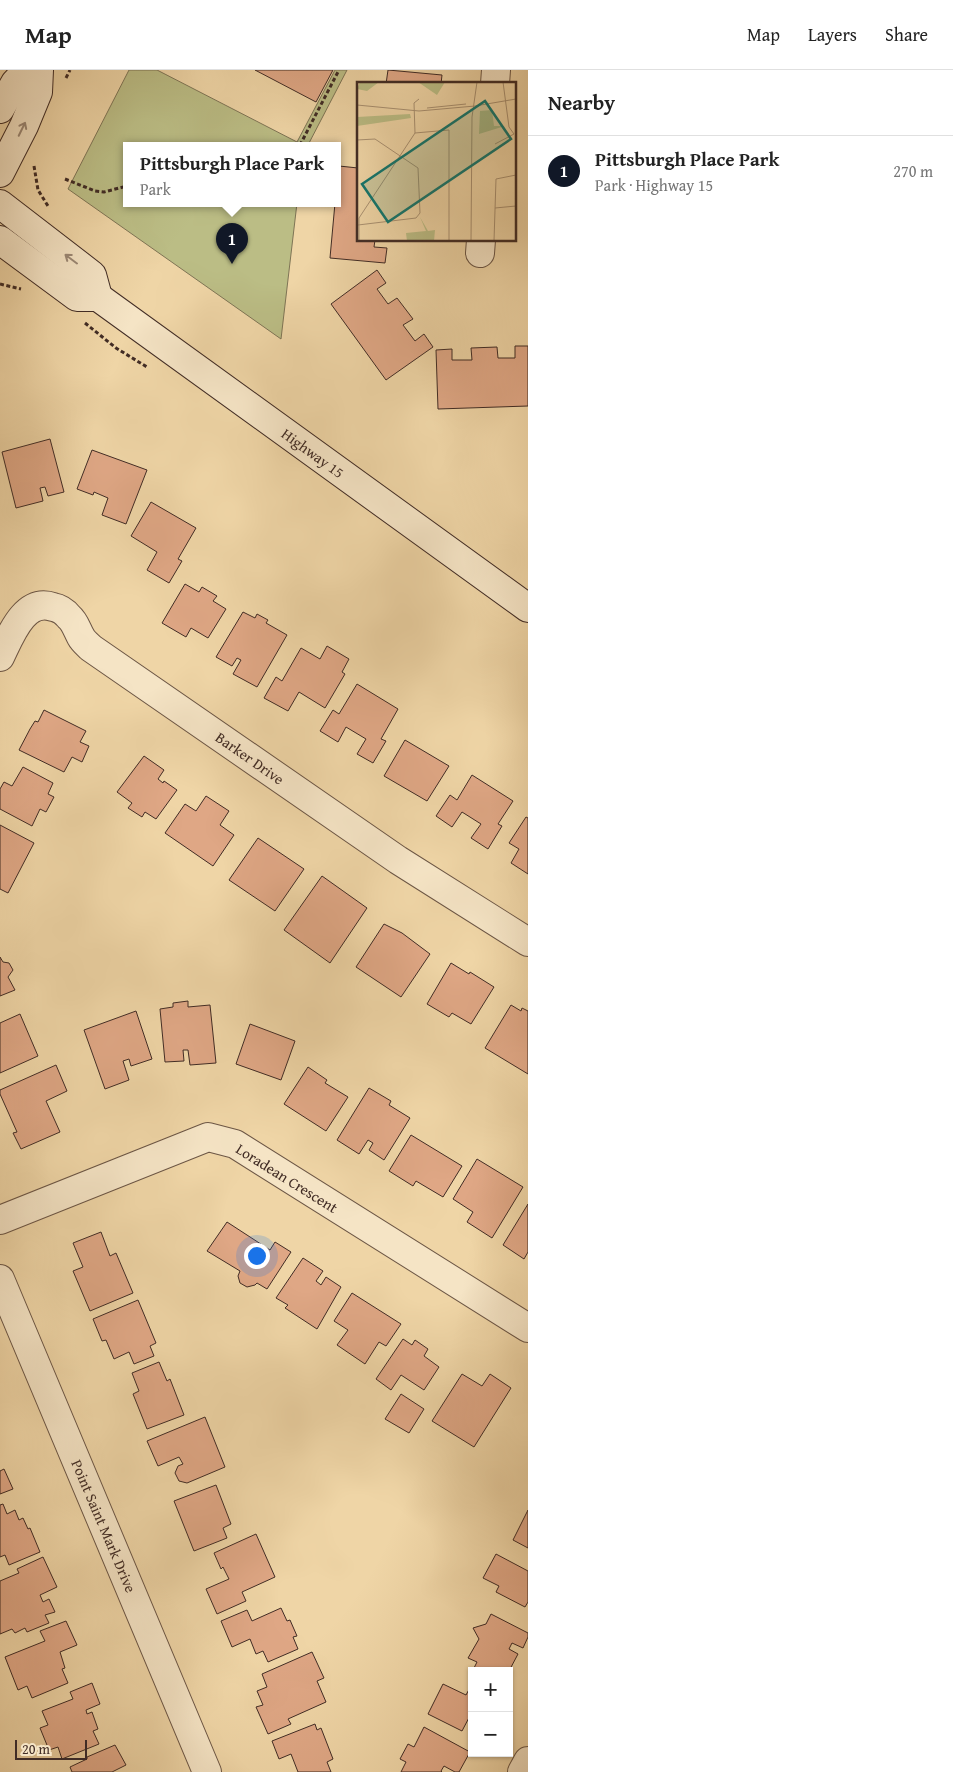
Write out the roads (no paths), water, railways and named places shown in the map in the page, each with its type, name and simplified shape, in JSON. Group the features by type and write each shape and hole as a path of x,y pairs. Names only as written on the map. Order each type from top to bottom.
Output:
{"street":[{"path":"0,109 15,83 28,70"},
{"path":"0,173 24,126 38,92 40,70"},
{"path":"0,204 92,274 98,296 76,297 0,240"},
{"name":"Highway 15","path":"98,296 528,608"},
{"name":"Barker Drive","path":"0,657 16,626 25,614 34,607 47,604 58,608 70,617 82,638 91,648 398,860 528,942"},
{"name":"Loradean Crescent","path":"0,1220 208,1136 234,1144 528,1328"},
{"name":"Point Saint Mark Drive","path":"0,1279 207,1772"},
{"path":"522,1772 528,1761"}],"place":[{"name":"Pittsburgh Place Park","path":"232,264"}]}
